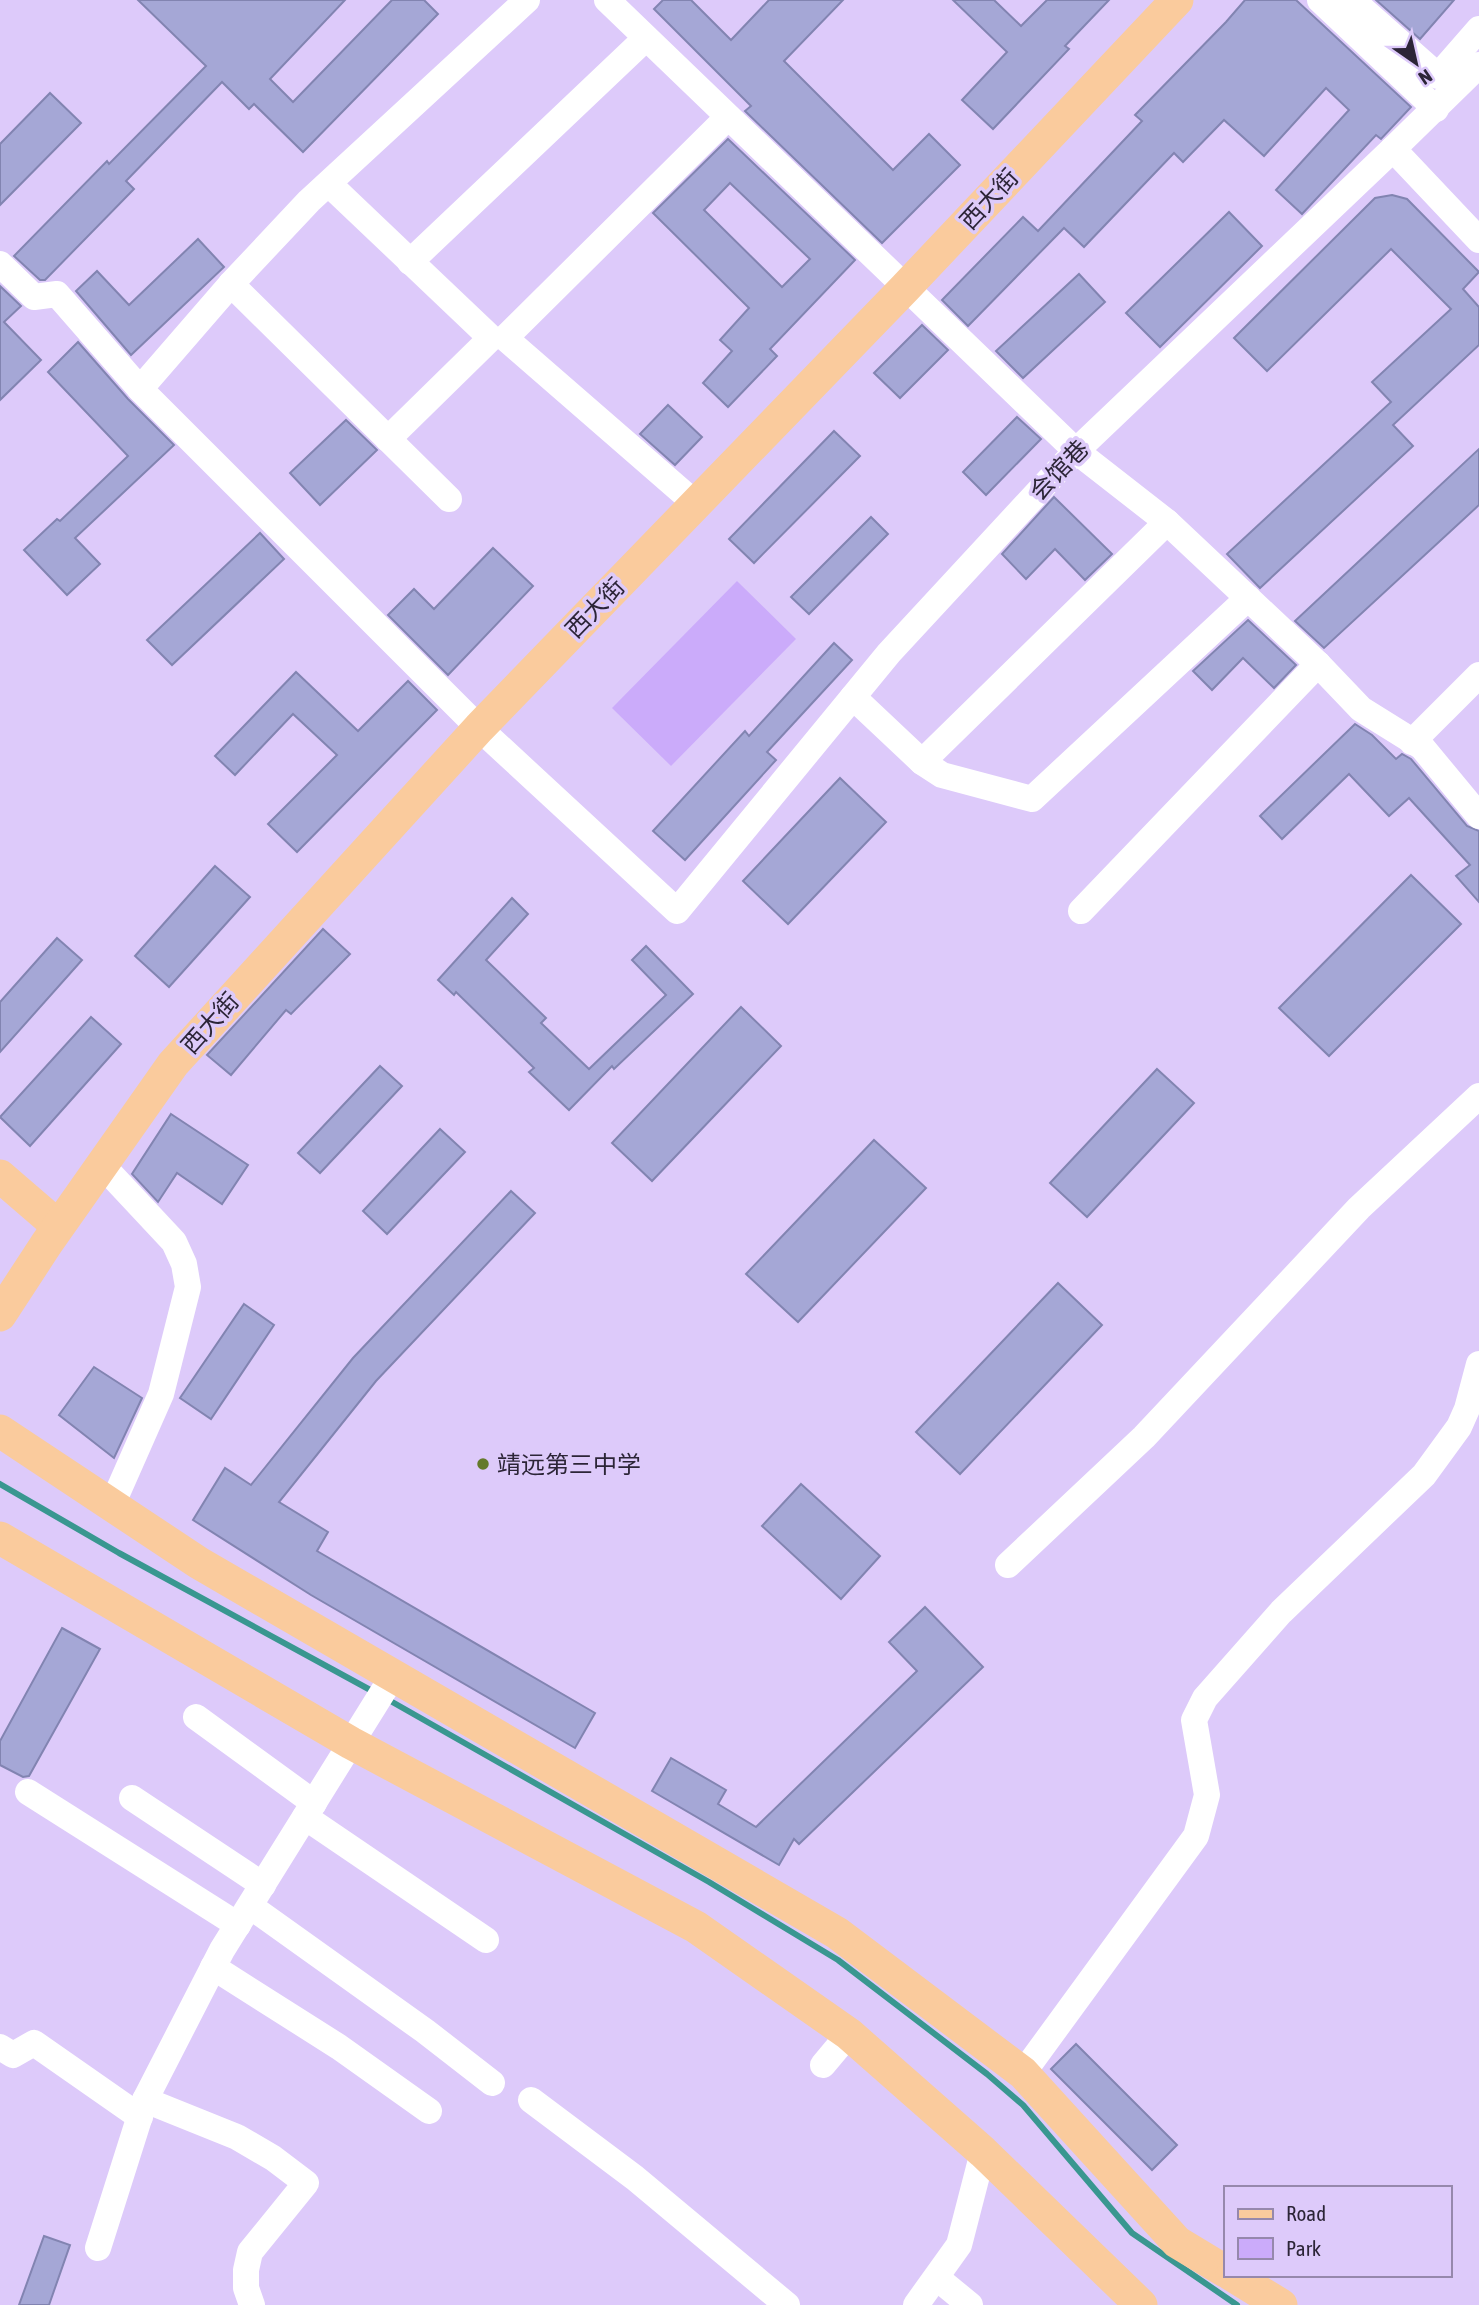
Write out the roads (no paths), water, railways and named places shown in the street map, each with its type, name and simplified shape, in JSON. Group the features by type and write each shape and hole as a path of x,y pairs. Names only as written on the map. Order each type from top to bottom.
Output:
{"main road":[{"name":"西大街","path":"0,1315 53,1234 173,1064 480,728 905,288 1177,0"},
{"path":"0,1176 53,1234"},
{"path":"0,1202 53,1234"},
{"path":"0,1431 200,1563 391,1679 837,1933 1023,2073 1177,2242 1224,2270"},
{"path":"0,1538 351,1743 696,1927 849,2034 983,2152 1141,2305"},
{"path":"1235,2277 1281,2305"}],"street":[{"path":"141,389 231,284 329,184 527,0"},
{"path":"607,0 1076,451 1167,522 1362,709 1422,747 1479,816"},
{"path":"1320,0 1436,108"},
{"path":"1352,0 1438,76 1479,29"},
{"path":"410,262 646,38"},
{"name":"会馆巷","path":"480,728 677,911 889,653 1076,451 1479,65"},
{"path":"696,504 505,338 728,117"},
{"path":"1393,149 1479,240"},
{"path":"329,184 491,338 388,439"},
{"path":"0,264 34,297 57,294 141,389 480,728"},
{"path":"231,284 449,499"},
{"path":"922,762 1167,522"},
{"path":"853,697 922,762 942,775 1032,799 1248,597"},
{"path":"1081,911 1318,664"},
{"path":"1412,742 1479,675"},
{"path":"1008,1565 1144,1437 1359,1208 1479,1096"},
{"path":"102,1165 174,1242 184,1264 188,1287 161,1394 112,1505"},
{"path":"1023,2073 1196,1836 1207,1795 1194,1720 1205,1698 1281,1612 1424,1475 1460,1427 1478,1372"},
{"path":"98,2248 143,2109 214,1967 391,1679"},
{"path":"196,1717 310,1810 486,1940"},
{"path":"28,1792 250,1905"},
{"path":"132,1798 250,1905 425,2031 492,2083"},
{"path":"214,1967 339,2047 429,2111"},
{"path":"823,2065 849,2034"},
{"path":"0,2047 13,2055 34,2043 143,2109 237,2137 273,2158 306,2183 250,2252 246,2288 252,2305"},
{"path":"531,2100 635,2178 788,2305"},
{"path":"916,2305 959,2245 983,2152"},
{"path":"937,2278 970,2305"}],"waterway":[{"path":"0,1484 119,1553 374,1692"},
{"path":"387,1699 709,1882 838,1960 987,2074 1023,2105 1132,2233 1237,2305"}],"place":[{"name":"靖远第三中学","path":"483,1464"}]}
